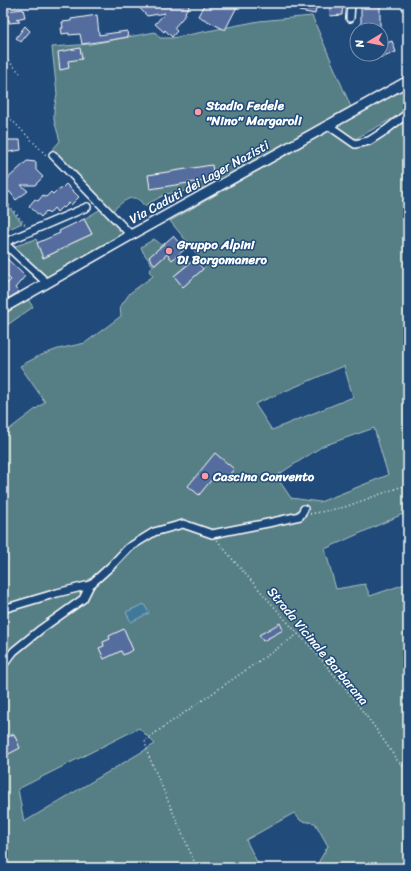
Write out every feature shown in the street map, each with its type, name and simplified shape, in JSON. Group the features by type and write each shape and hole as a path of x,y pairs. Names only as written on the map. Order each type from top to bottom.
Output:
{"main road":[{"name":"Via Caduti dei Lager Nazisti","path":"3,308 130,235 408,81"}],"street":[{"path":"350,18 351,3"},
{"path":"330,125 355,144 368,141 386,130 408,113"},
{"path":"53,155 130,235"},
{"path":"47,283 3,242 87,207"},
{"path":"3,666 14,651 41,629 83,599 90,585 128,548 154,532 183,524 212,534 300,516 304,509"},
{"path":"3,608 90,585"}],"path":[{"path":"3,7 35,3"},
{"path":"3,55 20,73"},
{"path":"10,205 30,231"},
{"path":"300,516 345,507 408,484"},
{"name":"Strada Vicinale Barbarana","path":"212,534 346,689 397,760 408,771"},
{"path":"197,868 147,752 144,740 298,634"}],"green space":[{"name":"Stadio Fedele \"Nino\" Margaroli","path":"312,16 351,107 206,188 166,194 144,206 136,198 132,198 124,201 112,211 52,150 60,141 54,120 57,94 52,47 91,44 155,32 160,38 172,38 259,21"},
{"path":"408,86 408,109 355,139 358,147 408,116 408,530 403,514 325,549 336,589 365,584 370,596 408,583 408,868 315,868 328,846 315,823 301,821 294,813 246,840 260,868 3,868 3,434 45,402 20,366 39,356 58,349 85,343 121,316 120,307 130,293 153,276 149,271 153,266 141,247 154,239 162,245 150,257 155,265 167,254 172,260 179,254 189,263 174,276 183,287 206,265 170,221","holes":["344,366 353,397 272,430 255,404","374,428 388,475 320,502 291,498 276,476 323,446","139,728 155,744 24,822 18,789"]},
{"path":"8,206 22,223 3,232 3,210"},
{"path":"101,209 122,229 123,233 121,236 46,278 10,248 36,239 44,258 92,234 84,219"},
{"path":"27,298 33,307 3,328 3,312"}],"water":[{"path":"144,604 149,613 131,622 126,612"}],"building":[{"path":"135,3 191,3 185,12 186,14 174,28 177,31 172,37 165,30 164,32 155,24 165,13 147,16"},
{"path":"205,3 239,3 225,30 198,16"},
{"path":"300,3 317,3 315,14 299,11"},
{"path":"331,3 343,3 342,15 330,16"},
{"path":"361,4 380,4 380,22 361,22"},
{"path":"23,9 25,17 16,19 20,22 9,23 9,20 7,20 6,11"},
{"path":"97,15 99,35 127,31 128,37 82,44 80,34 62,34 62,22"},
{"path":"25,26 30,31 21,42 16,38"},
{"path":"392,41 396,52 389,55 389,42"},
{"path":"80,48 82,59 68,61 69,68 60,70 58,52"},
{"path":"3,140 20,140 21,150 3,153"},
{"path":"27,161 36,162 36,170 43,177 35,185 21,185 28,191 16,200 10,192 3,191 4,182"},
{"path":"212,165 214,179 150,189 148,175"},
{"path":"66,184 79,197 71,205 69,203 57,212 54,208 49,214 46,211 41,217 29,206 35,199 38,201 43,195 46,197 51,192 53,194"},
{"path":"84,219 92,234 43,258 37,243 60,233 59,231"},
{"name":"Gruppo Alpini Di Borgomanero","path":"173,236 185,249 172,260 167,254 155,265 149,257"},
{"path":"3,255 25,276 15,288 19,292 9,298 3,292 3,287 11,280 3,272"},
{"path":"195,259 203,269 183,287 174,276"},
{"name":"Cascina Convento","path":"215,453 234,469 225,480 217,473 199,495 188,486"},
{"path":"280,623 283,630 263,641 259,635"},
{"path":"124,629 133,650 123,655 121,651 104,659 99,648 104,646 103,642 110,639 109,636"},
{"path":"14,734 20,748 3,757 3,749 6,747 3,739"}],"place":[{"name":"Stadio Fedele \"Nino\" Margaroli","path":"198,112"},
{"name":"Gruppo Alpini Di Borgomanero","path":"169,251"},
{"name":"Cascina Convento","path":"205,476"}]}
